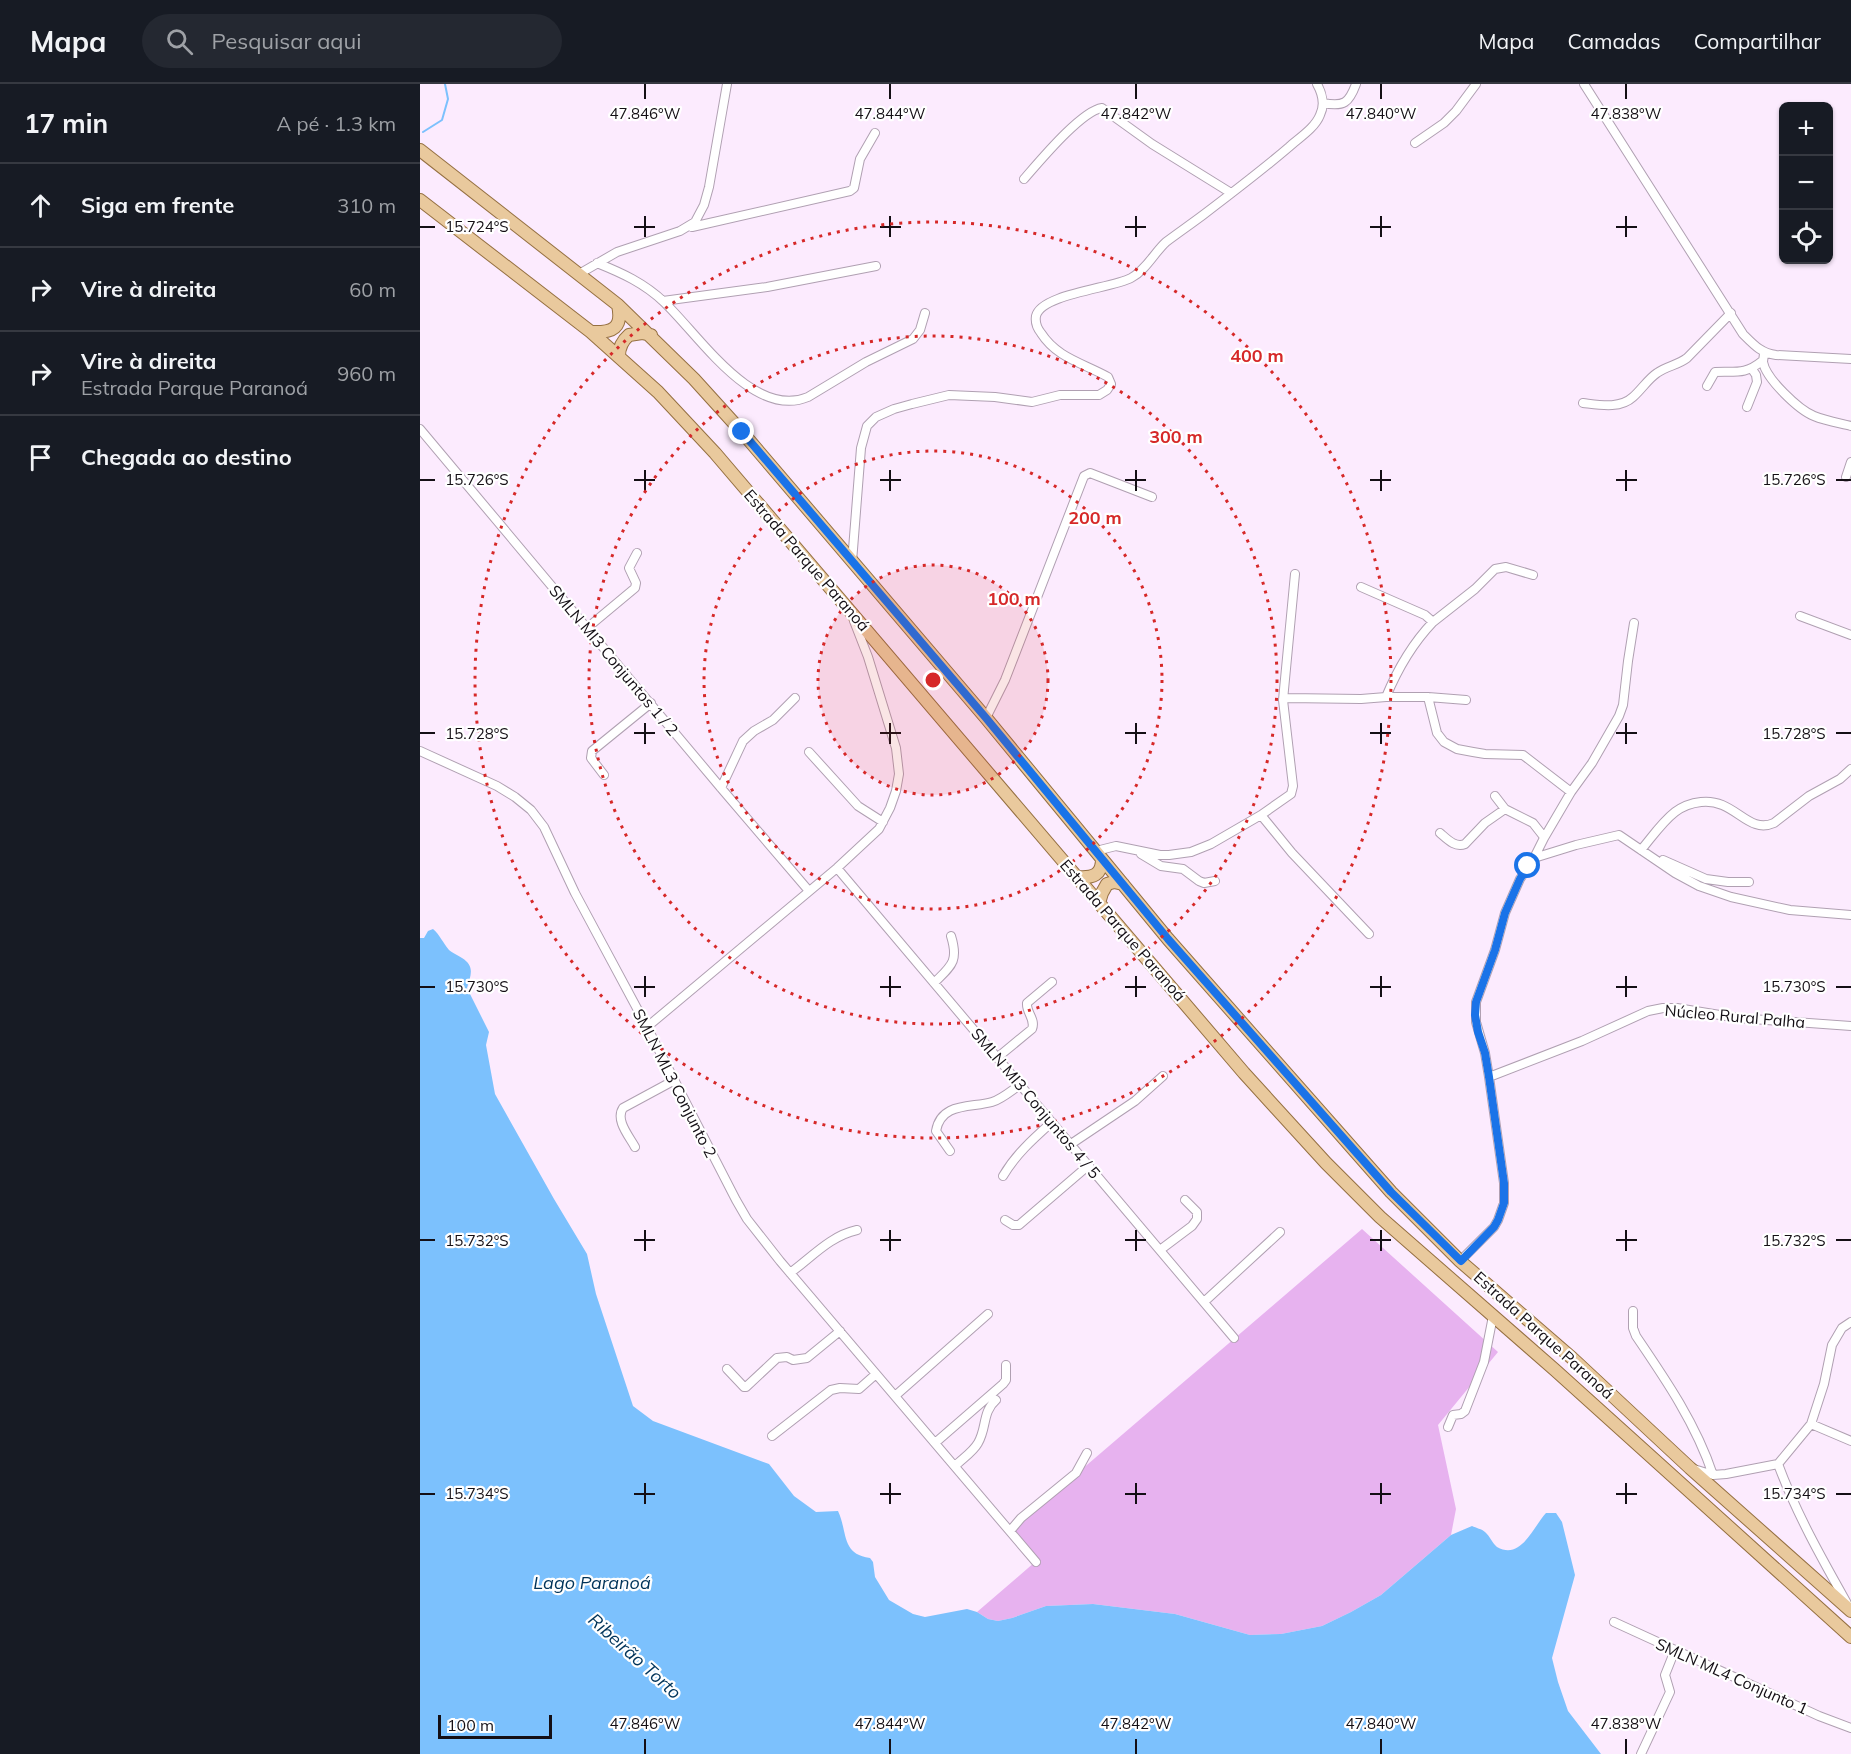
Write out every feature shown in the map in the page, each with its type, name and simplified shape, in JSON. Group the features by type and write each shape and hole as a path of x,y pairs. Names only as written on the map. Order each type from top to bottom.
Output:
{"main road":[{"name":"Estrada Parque Paranoá","path":"420,150 618,305 651,335 721,407 986,718 1168,939 1391,1192 1461,1261 1572,1358 1690,1468 1851,1611"},
{"name":"Estrada Parque Paranoá","path":"421,201 591,332 658,392 715,453 1099,903 1326,1163 1396,1231 1556,1370 1851,1637"},
{"path":"591,332 604,333 613,330 618,324 620,315 618,305"},
{"path":"619,356 622,341 629,334 651,335"},
{"path":"1078,878 1091,878 1098,874 1101,870 1099,855"},
{"path":"1099,903 1107,884 1114,882 1123,884"},
{"path":"1556,1370 1570,1371 1573,1367 1572,1358"}],"street":[{"path":"688,227 699,216 709,186 727,84"},
{"path":"852,562 861,448 864,432 871,421 894,409 949,395 1003,398 1027,403 1060,394 1091,396 1102,394 1111,384 1108,377 1068,359 1052,348 1038,329 1036,313 1061,298 1132,278 1167,242 1310,129 1320,116 1323,103 1317,84"},
{"path":"1323,103 1343,104 1350,98 1356,84"},
{"path":"1415,143 1450,117 1476,84"},
{"path":"1584,84 1743,334 1763,357 1767,372 1774,382 1807,413 1851,426"},
{"path":"1024,179 1086,114 1102,108 1152,144 1231,193"},
{"path":"579,274 634,246 688,227 850,191 854,188 860,159 875,133"},
{"path":"597,263 635,279 663,301 730,372 758,393 780,402 799,401 808,397 866,362 913,339 920,330 925,313"},
{"path":"663,301 777,286 876,266"},
{"path":"1583,403 1614,405 1632,398 1657,373 1687,358 1731,313"},
{"path":"1707,386 1714,372 1738,373 1752,369 1763,357 1851,359"},
{"path":"1747,407 1757,381 1752,369"},
{"name":"SMLN MI3 Conjuntos 1 / 2","path":"420,429 809,891"},
{"path":"1846,477 1851,462"},
{"path":"986,718 1005,680 1084,476 1090,473 1152,497"},
{"path":"587,628 635,588 636,583 629,568 637,553"},
{"path":"1386,697 1404,658 1421,635 1495,569 1506,567 1533,575"},
{"path":"1099,855 1116,846 1168,855 1191,852 1212,844 1291,794 1293,789 1283,700 1295,574"},
{"path":"1361,587 1425,615 1433,622"},
{"path":"647,1027 837,868 874,835 884,822 896,791 899,774 898,760 868,657 849,608"},
{"path":"1800,616 1851,635"},
{"path":"1461,1261 1494,1227 1504,1203 1504,1183 1489,1077 1476,1022 1476,1002 1495,950 1505,913 1520,879 1619,716 1623,705 1634,623"},
{"path":"868,657 884,650"},
{"path":"1283,700 1287,698 1386,697 1466,700"},
{"path":"1428,697 1437,733 1444,742 1457,749 1473,752 1523,754 1571,792"},
{"path":"721,788 743,741 754,731 773,720 795,698"},
{"path":"604,776 590,756 592,751 651,703"},
{"name":"SMLN ML3 Conjunto 2","path":"420,751 497,786 515,797 531,810 544,827 575,892 747,1219 790,1273 1036,1562"},
{"path":"809,752 858,806 884,822"},
{"path":"1641,850 1666,820 1687,805 1708,801 1722,804 1753,824 1768,826 1809,796 1840,779 1851,769"},
{"path":"1495,796 1505,809 1533,823 1544,837"},
{"path":"1440,833 1461,846 1489,819 1505,809"},
{"path":"1261,815 1292,853 1369,934"},
{"path":"1534,858 1615,835 1622,837 1699,886 1731,897 1790,910 1851,915"},
{"path":"1136,850 1161,866 1182,869 1199,882 1215,881"},
{"path":"1654,858 1667,861 1706,879 1749,882"},
{"name":"SMLN MI3 Conjuntos 4 / 5","path":"837,868 1234,1338"},
{"path":"934,983 954,960 955,950 951,936"},
{"path":"998,1057 1032,1029 1033,1021 1027,1010 1027,1003 1052,982"},
{"name":"Núcleo Rural Palha","path":"1489,1077 1582,1041 1648,1011 1663,1008 1677,1008 1738,1018 1851,1026"},
{"path":"1071,1144 1135,1101 1163,1076"},
{"path":"635,1147 619,1119 620,1112 623,1108 674,1081"},
{"path":"950,1151 936,1131 942,1118 961,1106 993,1102 1021,1084"},
{"path":"1003,1176 1011,1162 1025,1146 1052,1122"},
{"path":"1005,1220 1012,1225 1019,1225 1089,1165"},
{"path":"1160,1250 1192,1226 1197,1219 1197,1212 1185,1200"},
{"path":"790,1273 832,1239 857,1230"},
{"path":"1203,1302 1280,1232"},
{"path":"1633,1311 1633,1328 1636,1336 1670,1387 1695,1431 1713,1475"},
{"path":"895,1396 988,1314"},
{"path":"1448,1427 1453,1414 1461,1414 1465,1411 1484,1362 1492,1316"},
{"path":"1690,1468 1713,1475 1778,1464 1811,1424 1824,1384 1832,1345 1842,1328 1851,1322"},
{"path":"727,1369 746,1387 777,1358 807,1358 840,1331"},
{"path":"935,1443 1003,1384 1006,1380 1006,1365"},
{"path":"772,1436 831,1390 859,1389 876,1374"},
{"path":"955,1466 977,1445 984,1428 987,1410 996,1400"},
{"path":"1811,1424 1851,1441"},
{"path":"1010,1531 1021,1518 1076,1473 1087,1453"},
{"path":"1778,1464 1804,1526 1851,1611"},
{"name":"SMLN ML4 Conjunto 1","path":"1614,1622 1820,1716 1850,1724"},
{"path":"1641,1754 1670,1692 1665,1675 1675,1650"}],"shaded area":[{"path":"1362,1229 1498,1352 1438,1425 1456,1509 1451,1535 1381,1595 1322,1626 1281,1634 1250,1635 1175,1614 1093,1604 1046,1606 998,1621 988,1619 977,1612 1035,1562 1010,1531"}],"water":[{"name":"Lago Paranoá","path":"433,929 449,950 469,964 471,975 467,988 489,1032 486,1045 495,1094 587,1254 596,1294 633,1406 653,1421 769,1464 794,1496 816,1512 838,1511 850,1547 854,1552 870,1558 873,1562 875,1577 889,1600 913,1614 925,1617 967,1609 998,1621 1046,1606 1093,1604 1175,1614 1250,1635 1281,1634 1322,1626 1381,1595 1451,1535 1472,1526 1485,1532 1497,1547 1513,1550 1526,1541 1546,1513 1556,1513 1562,1522 1575,1575 1552,1658 1568,1711 1601,1754 420,1754 420,938 424,938 428,931"}],"waterway":[{"path":"423,132 442,120 448,99 445,84"}],"route":[{"path":"742,432 986,718 1168,939 1391,1192 1461,1261 1494,1227 1504,1203 1504,1183 1489,1077 1475,1015 1476,1002 1495,950 1505,913 1528,866"}],"water label":[{"name":"Ribeirão Torto","path":"635,1656"}]}
